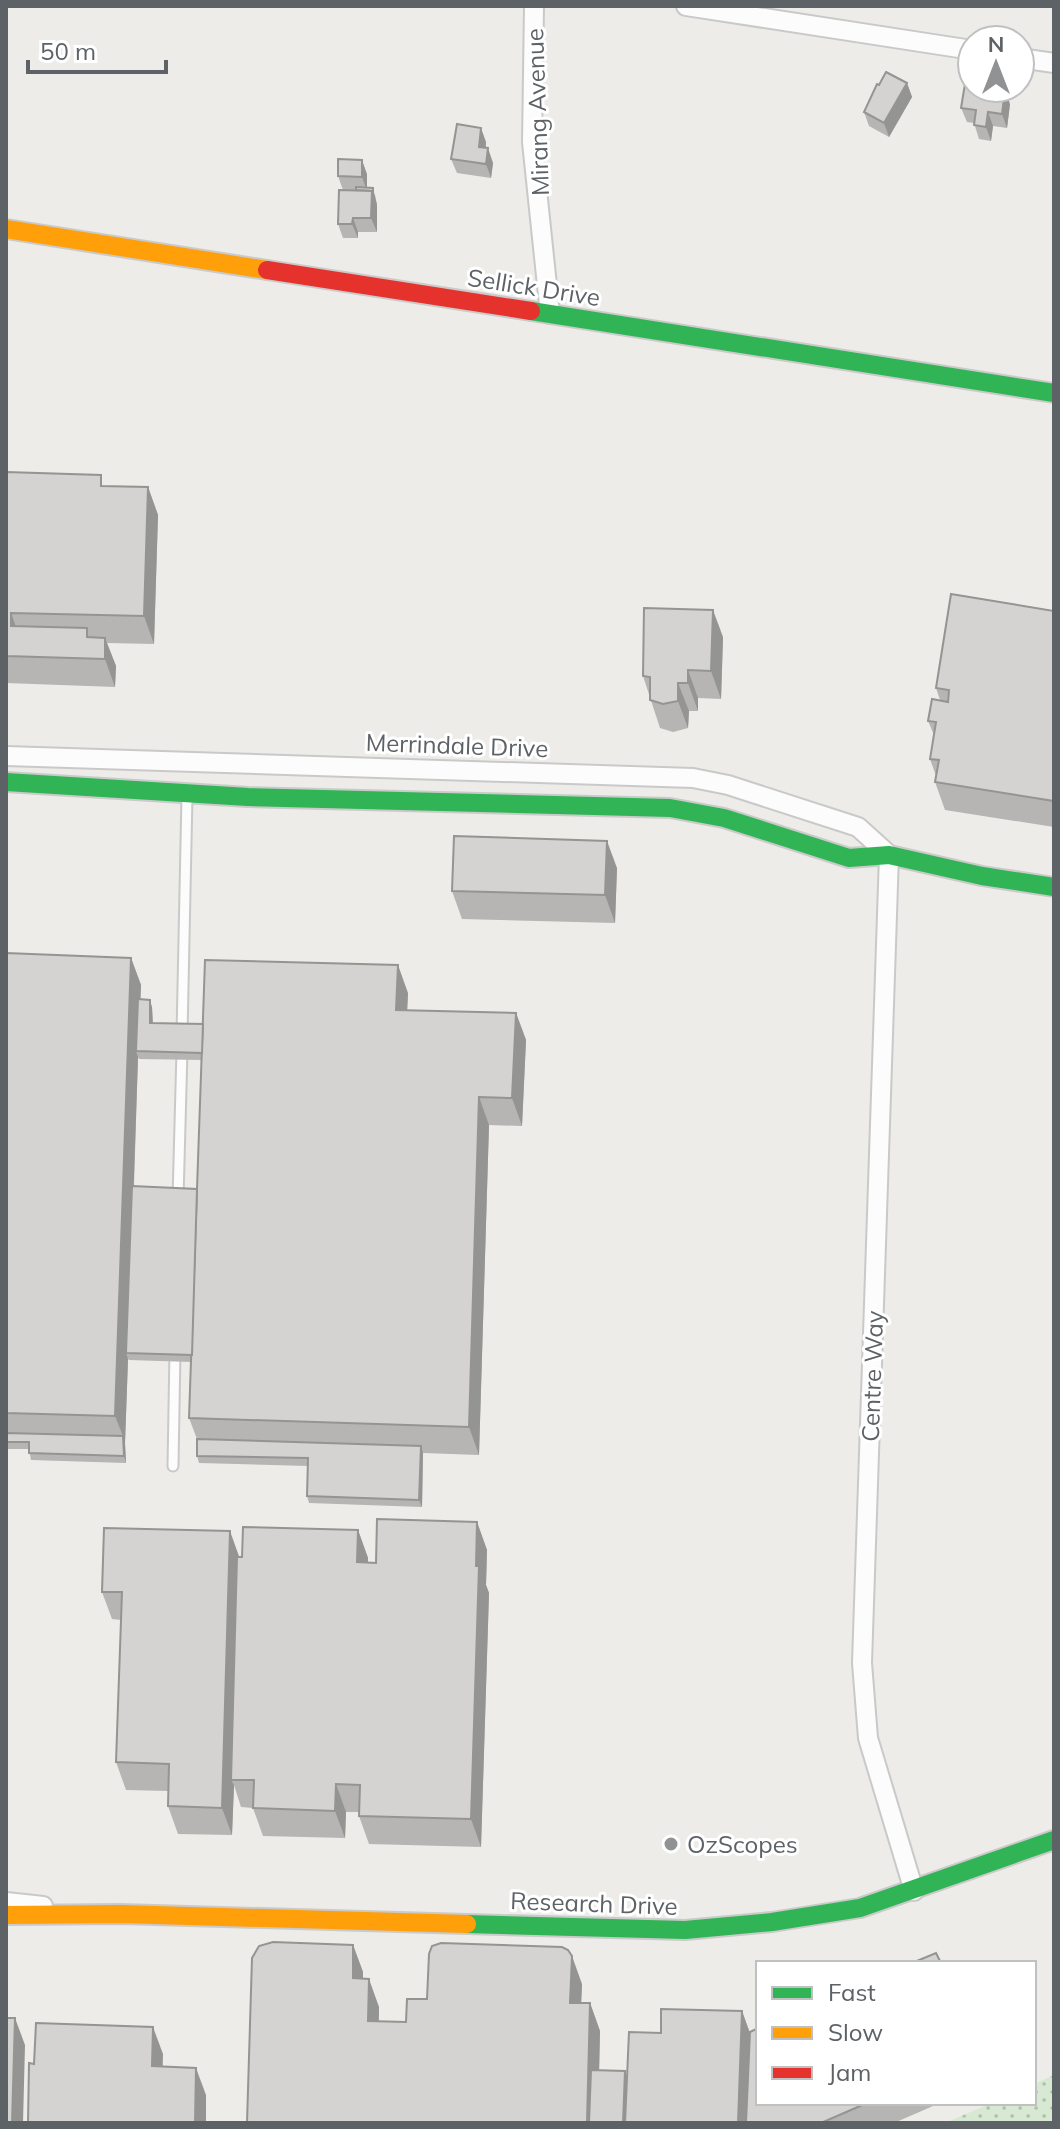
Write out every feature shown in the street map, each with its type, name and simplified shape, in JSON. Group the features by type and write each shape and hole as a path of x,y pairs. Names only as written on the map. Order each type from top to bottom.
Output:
{"street":[{"name":"Mirang Avenue","path":"534,6 532,142 550,314"},
{"path":"686,6 956,48"},
{"name":"Sellick Drive","path":"6,229 1054,393"},
{"name":"Merrindale Drive","path":"6,756 693,778 728,785 858,827 889,855"},
{"path":"187,795 188,762"},
{"path":"392,801 393,767"},
{"name":"Merrindale Drive","path":"6,782 187,795 670,808 724,818 849,858 889,855 982,876 1054,887"},
{"name":"Centre Way","path":"889,855 862,1663 868,1738 914,1891"},
{"name":"Research Drive","path":"6,1915 121,1914 685,1930 772,1922 860,1908 1054,1840"},
{"name":"Research Drive","path":"6,1902 121,1914"}],"lane":[{"path":"178,1215 187,795"},
{"path":"173,1466 175,1341"}],"green space":[{"path":"1054,2075 1054,2123 945,2123 986,2105 1036,2105 1036,2083"}],"building":[{"path":"886,72 907,83 884,123 864,112"},
{"path":"962,104 1003,104 1002,114 988,112 986,127 974,125 976,110 961,108"},
{"path":"457,124 481,128 479,147 488,148 486,164 451,159"},
{"path":"338,159 362,160 362,177 338,176"},
{"path":"356,187 373,188 373,193 356,190"},
{"path":"339,190 372,191 371,218 353,218 352,224 338,224"},
{"path":"6,472 101,475 101,486 148,487 144,616 11,613 11,626 87,628 87,637 105,638 105,659 6,656"},
{"path":"951,594 1054,611 1054,801 935,782 939,760 930,759 936,722 928,721 932,699 948,702 949,690 936,688"},
{"path":"644,608 713,610 711,671 688,670 688,683 678,683 678,701 663,704 650,700 650,677 643,676"},
{"path":"454,836 607,841 605,895 452,891"},
{"path":"6,953 131,958 115,1416 6,1413"},
{"path":"205,960 398,965 396,1010 516,1013 512,1098 479,1097 469,1427 189,1418"},
{"path":"138,999 150,1000 150,1023 203,1024 202,1053 136,1051"},
{"path":"132,1186 197,1189 192,1355 126,1353"},
{"path":"6,1433 123,1436 124,1456 29,1453 29,1442 6,1442"},
{"path":"197,1439 421,1446 419,1500 307,1496 308,1458 197,1456"},
{"path":"377,1519 477,1522 476,1566 479,1566 471,1819 359,1816 360,1785 336,1784 335,1811 253,1808 254,1780 231,1780 237,1557 242,1557 243,1527 358,1530 357,1562 376,1563"},
{"path":"104,1528 230,1531 222,1808 168,1806 169,1764 116,1762 122,1592 102,1592"},
{"path":"273,1942 353,1945 353,1978 369,1979 368,2021 406,2022 407,1999 427,1999 432,1946 441,1943 562,1947 568,1950 572,1956 570,2003 590,2003 587,2123 247,2123 252,1958 259,1946"},
{"path":"936,1953 940,1961 917,1961"},
{"path":"661,2009 742,2011 738,2123 625,2123 629,2032 661,2033"},
{"path":"6,2018 15,2018 12,2123 6,2123"},
{"path":"36,2023 153,2027 152,2066 196,2068 195,2123 28,2123 29,2063 34,2064"},
{"path":"756,2029 756,2105 862,2105 821,2123 746,2123 750,2032"},
{"path":"591,2070 625,2071 623,2123 589,2123"}],"traffic: fast":[{"path":"531,311 1054,393"},
{"path":"6,782 248,797 670,808 724,818 849,858 889,855 982,876 1054,887"},
{"path":"467,1924 685,1930 772,1922 860,1908 1054,1840"}],"traffic: slow":[{"path":"6,229 267,270"},
{"path":"6,1915 121,1914 467,1924"}],"traffic: jam":[{"path":"267,270 531,311"}],"place":[{"name":"OzScopes","path":"671,1844"}]}
